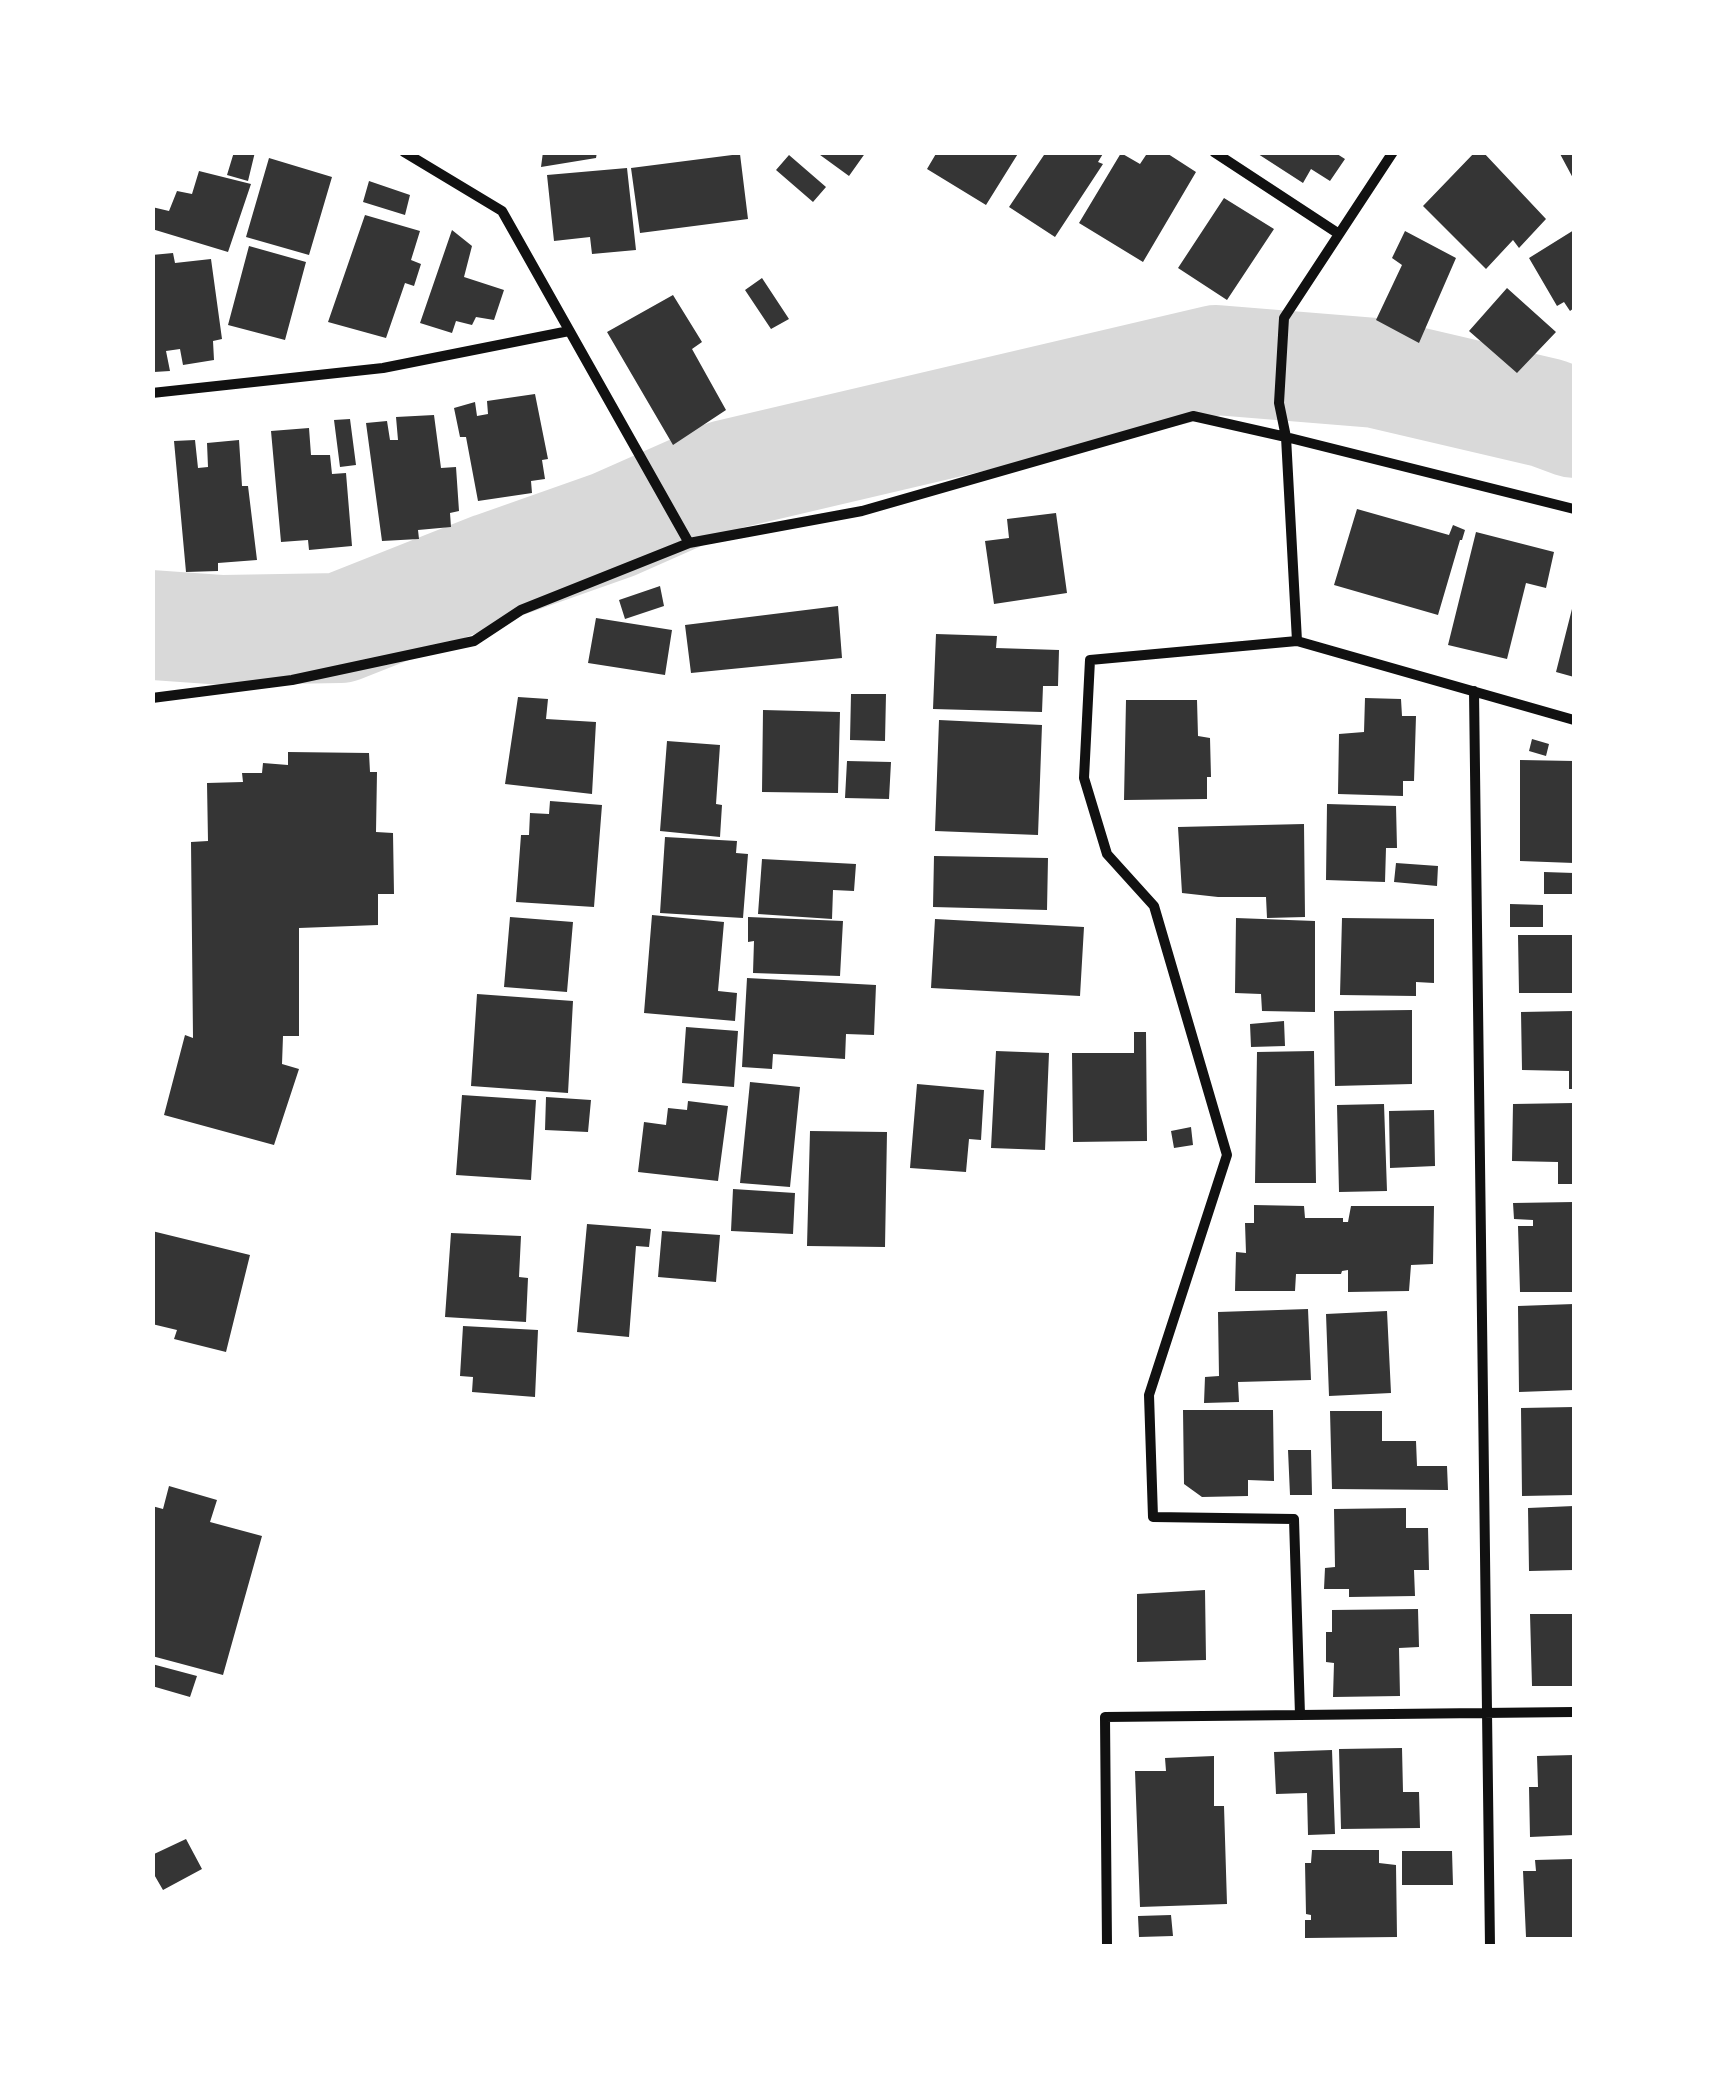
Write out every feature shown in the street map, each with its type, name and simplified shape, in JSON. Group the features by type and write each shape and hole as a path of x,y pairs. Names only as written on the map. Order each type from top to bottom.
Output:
{"street":[{"path":"404,152 502,211 689,544"},
{"path":"1214,152 1338,234"},
{"path":"1298,640 1286,437 1279,403 1284,318 1393,152"},
{"path":"152,393 383,368 569,332"},
{"path":"152,698 292,680 474,640 521,610 689,544 862,511 1193,416 1574,510"},
{"path":"1300,1715 1294,1519 1153,1517 1149,1395 1227,1155 1154,906 1107,854 1084,778 1090,660 1298,640 1574,720"},
{"path":"1474,692 1490,1946"},
{"path":"1107,1946 1105,1717 1574,1712"}],"building":[{"path":"234,152 255,152 248,181 227,175"},
{"path":"543,152 597,152 596,158 541,167"},
{"path":"816,152 866,152 849,176"},
{"path":"937,152 1019,152 986,205 927,169"},
{"path":"1046,152 1104,152 1098,162 1103,164 1055,237 1009,207"},
{"path":"1148,152 1165,152 1196,172 1143,262 1079,223 1121,153 1140,164"},
{"path":"1255,152 1334,152 1345,159 1330,181 1311,169 1303,183"},
{"path":"1475,152 1483,152 1546,219 1519,248 1513,240 1486,269 1423,206"},
{"path":"1559,152 1574,152 1574,180"},
{"path":"740,154 748,219 640,233 631,168"},
{"path":"789,155 826,187 813,202 776,170"},
{"path":"269,158 332,177 309,255 246,237"},
{"path":"627,168 636,250 592,254 590,237 554,241 547,175"},
{"path":"199,171 251,184 228,252 152,229 152,207 169,211 177,191 192,194"},
{"path":"369,181 410,195 405,215 363,202"},
{"path":"1224,198 1274,229 1227,300 1178,268"},
{"path":"365,215 420,231 411,260 421,264 414,286 405,283 386,338 328,322"},
{"path":"452,230 472,246 464,277 504,290 494,320 476,317 472,325 456,321 452,333 420,323"},
{"path":"1574,230 1574,308 1570,311 1564,302 1557,306 1529,258"},
{"path":"1405,231 1456,258 1419,343 1376,320 1402,265 1392,258"},
{"path":"249,246 306,262 285,340 228,325"},
{"path":"173,253 175,263 211,259 222,339 213,341 214,360 183,365 180,349 166,351 170,371 154,372 152,255"},
{"path":"762,278 789,319 771,329 745,290"},
{"path":"1507,288 1556,332 1517,373 1469,331"},
{"path":"673,295 702,342 692,349 726,410 673,445 607,332"},
{"path":"535,394 548,459 542,460 545,479 531,481 532,493 478,501 466,437 460,437 454,408 475,402 477,416 488,414 487,401"},
{"path":"434,415 441,468 456,467 459,511 450,513 451,527 418,530 419,539 382,541 366,423 387,421 390,440 398,440 396,417"},
{"path":"350,419 356,465 340,467 334,420"},
{"path":"309,428 311,455 330,455 332,474 346,473 352,546 309,550 308,540 281,542 271,431"},
{"path":"195,440 198,468 208,467 207,443 239,440 242,486 248,486 257,560 218,563 218,571 186,572 174,441"},
{"path":"1357,509 1449,535 1453,525 1465,530 1438,615 1334,585"},
{"path":"1056,513 1067,593 994,604 985,541 1009,538 1007,519"},
{"path":"1476,532 1554,552 1546,588 1526,583 1507,659 1448,645"},
{"path":"660,586 664,606 625,619 619,600"},
{"path":"1574,605 1574,677 1556,672"},
{"path":"838,606 842,658 691,673 685,625"},
{"path":"596,618 672,630 665,675 588,663"},
{"path":"936,634 997,636 996,648 1059,650 1058,686 1043,686 1042,712 933,709"},
{"path":"851,694 886,694 885,741 850,740"},
{"path":"518,697 548,699 546,719 596,722 592,794 505,784"},
{"path":"1365,698 1401,699 1402,716 1416,716 1414,781 1403,781 1403,796 1338,794 1339,734 1364,732"},
{"path":"1126,700 1197,700 1198,736 1210,738 1207,799 1124,800"},
{"path":"763,710 840,712 838,793 762,792"},
{"path":"939,720 1042,725 1038,835 935,831"},
{"path":"1532,739 1549,744 1546,756 1529,751"},
{"path":"667,741 720,745 716,804 722,805 720,837 660,831"},
{"path":"288,752 369,753 370,772 377,772 376,832 393,833 394,894 378,894 378,925 299,928 299,1036 283,1036 282,1064 299,1069 274,1145 164,1115 185,1035 193,1038 191,842 208,841 207,783 243,782 242,773 262,773 263,763 288,765"},
{"path":"1520,760 1574,761 1574,863 1520,861"},
{"path":"847,761 891,762 889,799 845,798"},
{"path":"550,801 602,805 594,907 516,902 521,835 529,835 530,813 549,814"},
{"path":"1327,804 1396,806 1397,848 1386,848 1385,882 1326,880"},
{"path":"1304,824 1305,917 1267,918 1266,897 1182,893 1178,827"},
{"path":"665,837 737,841 736,853 748,854 743,918 660,913"},
{"path":"934,856 1048,858 1047,910 933,907"},
{"path":"762,859 856,864 854,891 833,890 832,919 758,914"},
{"path":"1396,863 1438,866 1437,886 1394,882"},
{"path":"1544,872 1574,873 1574,894 1544,894"},
{"path":"1510,904 1543,905 1543,927 1510,927"},
{"path":"652,915 724,922 718,991 737,993 735,1021 644,1013"},
{"path":"510,917 573,922 567,992 504,987"},
{"path":"748,917 843,921 840,976 753,973 754,941 748,942"},
{"path":"1236,918 1315,921 1315,1012 1262,1011 1261,994 1235,993"},
{"path":"1342,918 1434,919 1434,983 1416,982 1416,996 1340,995"},
{"path":"935,919 1084,927 1080,996 931,988"},
{"path":"1518,935 1574,935 1574,993 1519,993"},
{"path":"747,978 876,985 874,1035 846,1034 845,1059 773,1054 772,1069 742,1067"},
{"path":"477,994 573,1001 568,1093 471,1086"},
{"path":"1412,1010 1412,1084 1335,1086 1334,1011"},
{"path":"1574,1011 1574,1089 1569,1089 1569,1071 1522,1070 1521,1012"},
{"path":"1284,1021 1285,1046 1251,1047 1250,1024"},
{"path":"686,1027 738,1031 734,1087 682,1083"},
{"path":"1134,1032 1146,1032 1147,1141 1073,1142 1072,1053 1134,1053"},
{"path":"996,1051 1049,1053 1045,1150 991,1148"},
{"path":"1314,1051 1316,1183 1255,1183 1257,1052"},
{"path":"750,1082 800,1087 790,1187 740,1183"},
{"path":"917,1084 984,1090 981,1140 969,1139 966,1172 910,1168"},
{"path":"462,1095 536,1100 531,1180 456,1175"},
{"path":"546,1097 591,1100 588,1132 545,1130"},
{"path":"688,1101 728,1106 718,1181 638,1172 644,1122 666,1125 668,1108 687,1110"},
{"path":"1574,1103 1574,1184 1558,1184 1558,1162 1512,1161 1513,1104"},
{"path":"1384,1104 1387,1191 1339,1192 1337,1105"},
{"path":"1434,1110 1435,1166 1390,1168 1389,1111"},
{"path":"1191,1127 1193,1145 1174,1148 1171,1131"},
{"path":"810,1131 887,1132 885,1247 807,1246"},
{"path":"733,1189 795,1193 793,1234 731,1231"},
{"path":"1574,1202 1574,1292 1520,1292 1518,1226 1533,1226 1533,1220 1514,1219 1513,1203"},
{"path":"1254,1205 1304,1206 1305,1218 1343,1218 1343,1222 1348,1222 1351,1206 1434,1206 1433,1264 1411,1265 1409,1291 1348,1292 1348,1270 1341,1274 1296,1274 1295,1291 1235,1291 1236,1252 1246,1253 1245,1223 1254,1223"},
{"path":"587,1224 651,1229 649,1247 636,1246 629,1337 577,1332"},
{"path":"152,1231 250,1255 226,1352 174,1339 177,1330 152,1324"},
{"path":"662,1231 720,1235 716,1282 658,1277"},
{"path":"451,1233 521,1236 519,1277 528,1278 526,1322 445,1317"},
{"path":"1574,1304 1574,1390 1519,1392 1518,1306"},
{"path":"1308,1309 1311,1380 1238,1382 1239,1402 1204,1403 1205,1377 1219,1376 1218,1312"},
{"path":"1387,1311 1391,1393 1329,1396 1326,1314"},
{"path":"463,1326 538,1330 535,1397 472,1392 473,1377 460,1376"},
{"path":"1574,1407 1574,1495 1522,1496 1521,1408"},
{"path":"1183,1410 1273,1410 1274,1481 1248,1480 1248,1496 1202,1497 1184,1484"},
{"path":"1330,1411 1382,1411 1382,1441 1416,1441 1417,1466 1447,1466 1448,1490 1332,1489"},
{"path":"1288,1450 1311,1450 1312,1495 1290,1495"},
{"path":"169,1486 217,1500 210,1522 262,1536 223,1675 152,1656 152,1506 163,1509"},
{"path":"1574,1506 1574,1570 1529,1571 1528,1508"},
{"path":"1406,1508 1406,1528 1428,1528 1429,1570 1414,1570 1415,1596 1349,1597 1349,1589 1324,1589 1325,1568 1335,1567 1334,1509"},
{"path":"1205,1590 1206,1660 1137,1662 1137,1594"},
{"path":"1418,1609 1419,1647 1399,1648 1400,1696 1333,1697 1334,1663 1326,1662 1326,1632 1332,1632 1332,1610"},
{"path":"1530,1614 1574,1614 1574,1686 1532,1686"},
{"path":"152,1664 197,1676 190,1697 152,1686"},
{"path":"1402,1748 1403,1792 1419,1792 1420,1828 1341,1829 1339,1749"},
{"path":"1332,1750 1335,1834 1308,1835 1307,1793 1276,1794 1274,1752"},
{"path":"1574,1755 1574,1835 1530,1837 1529,1787 1538,1787 1537,1756"},
{"path":"1214,1756 1214,1806 1224,1806 1227,1904 1140,1907 1135,1771 1166,1771 1165,1758"},
{"path":"186,1839 202,1869 163,1890 152,1871 152,1855"},
{"path":"1312,1850 1379,1850 1379,1863 1396,1865 1397,1937 1305,1938 1305,1920 1311,1920 1311,1915 1306,1914 1305,1863 1311,1863"},
{"path":"1402,1851 1452,1851 1453,1885 1402,1885"},
{"path":"1574,1859 1574,1937 1526,1937 1523,1871 1536,1871 1535,1860"},
{"path":"1171,1915 1173,1936 1139,1937 1138,1916"}],"waterway":[{"path":"152,625 223,630 340,628 613,525 726,475 1216,360 1376,373 1547,413 1574,423"}]}
